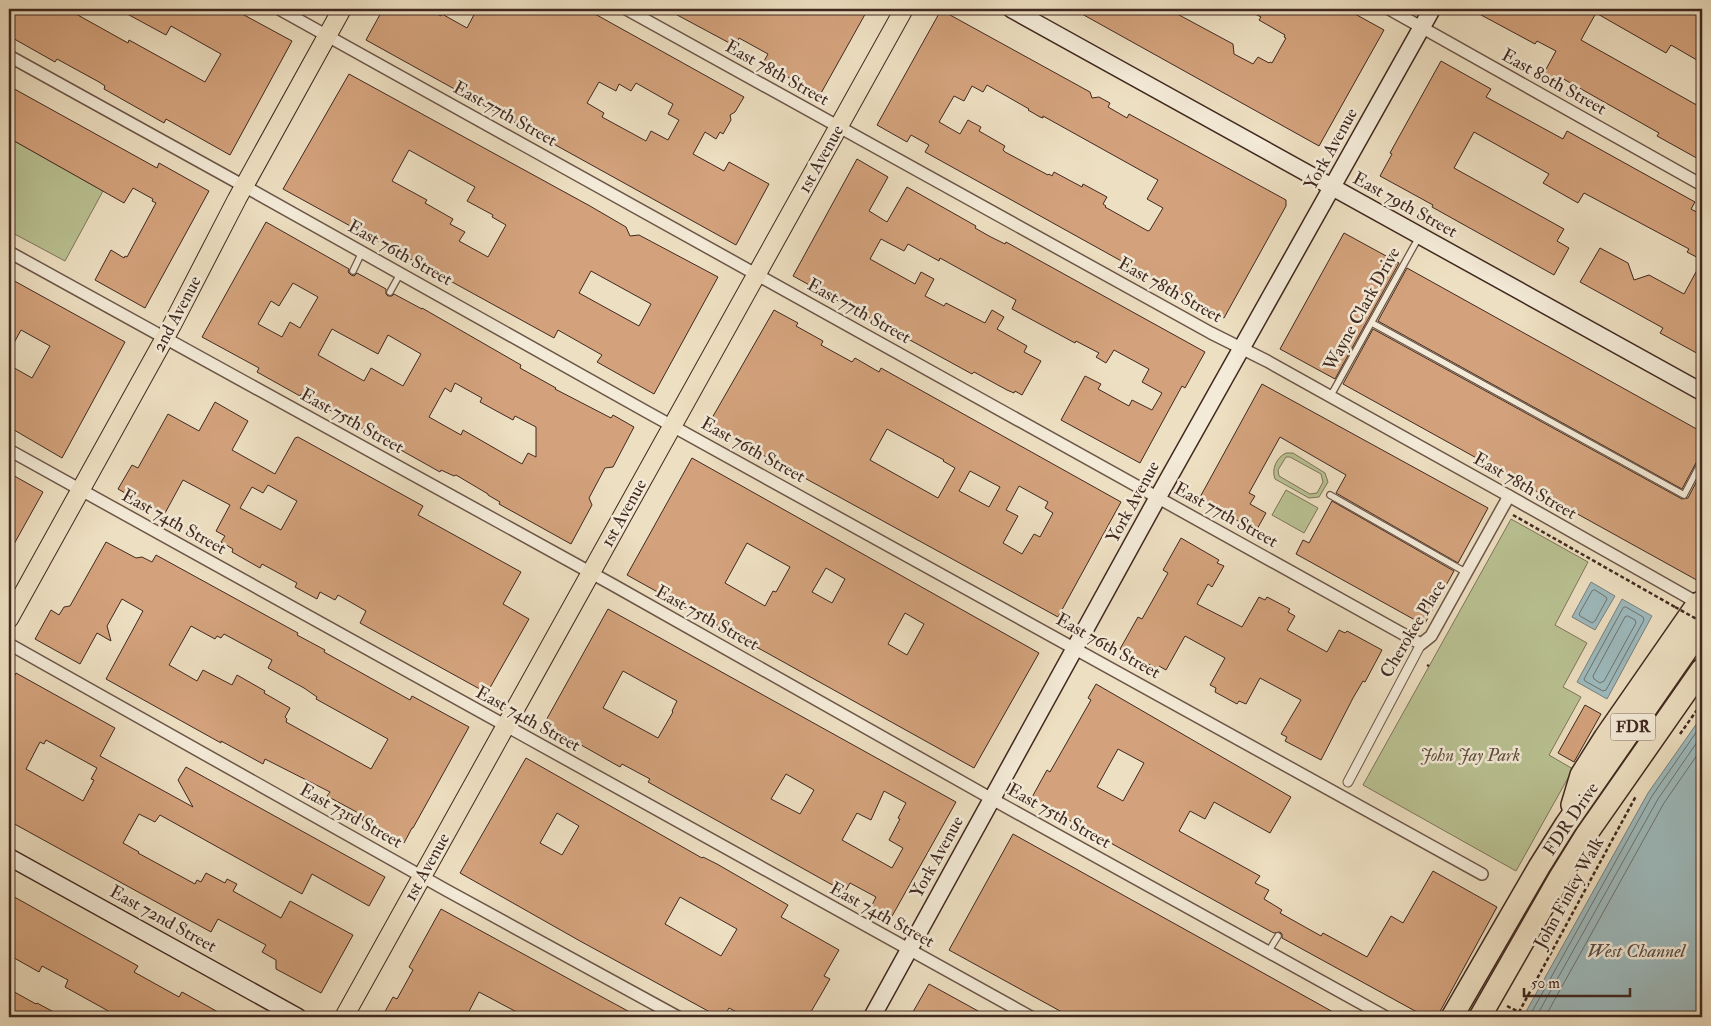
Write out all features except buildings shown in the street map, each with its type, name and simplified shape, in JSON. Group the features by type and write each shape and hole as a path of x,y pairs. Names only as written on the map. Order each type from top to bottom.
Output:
{"highway":[{"path":"1566,824 1581,775 1605,737 1701,607"},
{"name":"FDR Drive","path":"1452,1017 1566,824 1702,628"},
{"name":"FDR Drive","path":"1480,1017 1586,835 1702,669"}],"main road":[{"name":"2nd Avenue","path":"9,619 165,338 244,186 342,9"},
{"name":"1st Avenue","path":"344,1017 904,9"},
{"name":"East 79th Street","path":"1011,9 1702,392"},
{"name":"York Avenue","path":"872,1017 1158,497 1432,9"},
{"name":"East 72nd Street","path":"9,857 298,1017"}],"street":[{"name":"East 77th Street","path":"279,9 1421,644"},
{"name":"East 78th Street","path":"626,9 1509,496 1701,607"},
{"name":"East 80th Street","path":"1389,9 1702,185"},
{"name":"East 76th Street","path":"9,56 672,426 1482,874"},
{"name":"East 75th Street","path":"9,252 590,573 992,799 1386,1017"},
{"name":"East 74th Street","path":"9,450 1031,1017"},
{"name":"Cherokee Place","path":"1348,782 1421,644 1431,636 1509,496"},
{"name":"East 73rd Street","path":"9,644 422,876 678,1017"}],"lane":[{"name":"Wayne Clark Drive","path":"1330,397 1420,236"},
{"path":"353,270 362,252"},
{"path":"390,292 400,274"},
{"path":"1372,323 1684,496 1702,461"},
{"path":"1330,494 1467,572"},
{"path":"1268,952 1278,936"}],"path":[{"path":"1514,516 1674,607 1701,607"},
{"name":"John Finley Walk","path":"1501,1011 1505,1005 1519,1012 1637,794"}],"green space":[{"path":"9,138 103,191 65,261 9,231"},
{"path":"1293,453 1325,473 1328,482 1319,497 1309,498 1275,479 1274,467 1283,455","holes":["1286,457 1290,457 1321,474 1323,482 1317,493 1310,494 1279,476 1278,470"]},
{"path":"1286,490 1318,508 1304,533 1272,515"},
{"name":"John Jay Park","path":"1511,519 1588,562 1555,625 1587,643 1563,687 1581,697 1549,755 1573,769 1516,871 1363,785"}],"water":[{"path":"1591,582 1615,596 1595,630 1572,617"},
{"path":"1622,599 1652,616 1607,699 1577,682"},
{"name":"West Channel","path":"1702,716 1702,1017 1523,1017 1648,793"}]}
